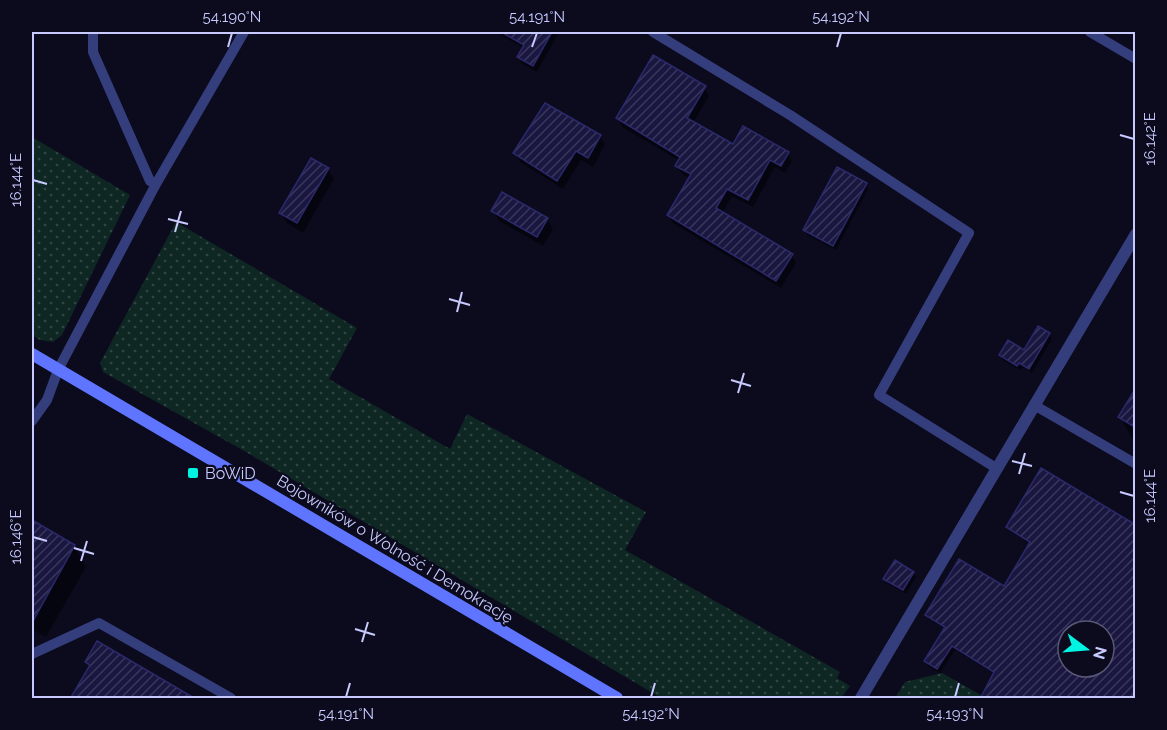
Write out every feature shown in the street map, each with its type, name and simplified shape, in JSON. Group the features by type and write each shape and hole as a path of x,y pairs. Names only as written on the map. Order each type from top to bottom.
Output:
{"main road":[{"name":"Bojowników o Wolność i Demokrację","path":"32,354 617,699"}],"street":[{"path":"861,699 1136,234"}],"lane":[{"path":"93,32 93,52 150,181 156,184"},
{"path":"32,421 47,400 58,370 156,184 244,32"},
{"path":"653,32 790,115 969,233 879,395 996,468"},
{"path":"1090,32 1136,59"},
{"path":"1034,405 1136,464"},
{"path":"32,654 99,622 231,699"}],"green space":[{"path":"32,137 130,195 62,335 53,342 40,340 32,335"},
{"path":"176,222 357,328 329,379 450,449 467,414 646,512 625,550 840,672 837,678 850,686 841,698 661,698 246,452 103,372 100,363"},
{"path":"942,673 986,698 895,698 905,682"}],"building":[{"path":"501,32 552,32 533,66 517,57 524,45"},
{"path":"653,55 706,86 687,118 733,144 743,126 789,152 781,166 770,160 748,200 727,189 716,208 793,254 776,281 667,215 691,174 675,166 680,157 616,118"},
{"path":"545,103 601,135 588,158 576,151 557,181 513,153"},
{"path":"311,158 329,168 297,223 279,213"},
{"path":"837,167 867,183 833,246 803,230"},
{"path":"502,192 548,218 537,237 491,211"},
{"path":"1038,326 1050,333 1029,369 1019,363 1017,366 999,355 1008,340 1024,350"},
{"path":"1136,388 1136,428 1118,417"},
{"path":"1041,468 1136,525 1136,699 980,699 994,672 952,646 937,669 924,661 945,627 925,615 959,559 1004,586 1030,542 1006,527"},
{"path":"32,520 75,545 32,623"},
{"path":"895,560 914,572 903,590 883,579"},
{"path":"97,641 196,699 70,699 90,665 85,662"}],"place":[{"name":"BoWiD","path":"193,473"}]}
